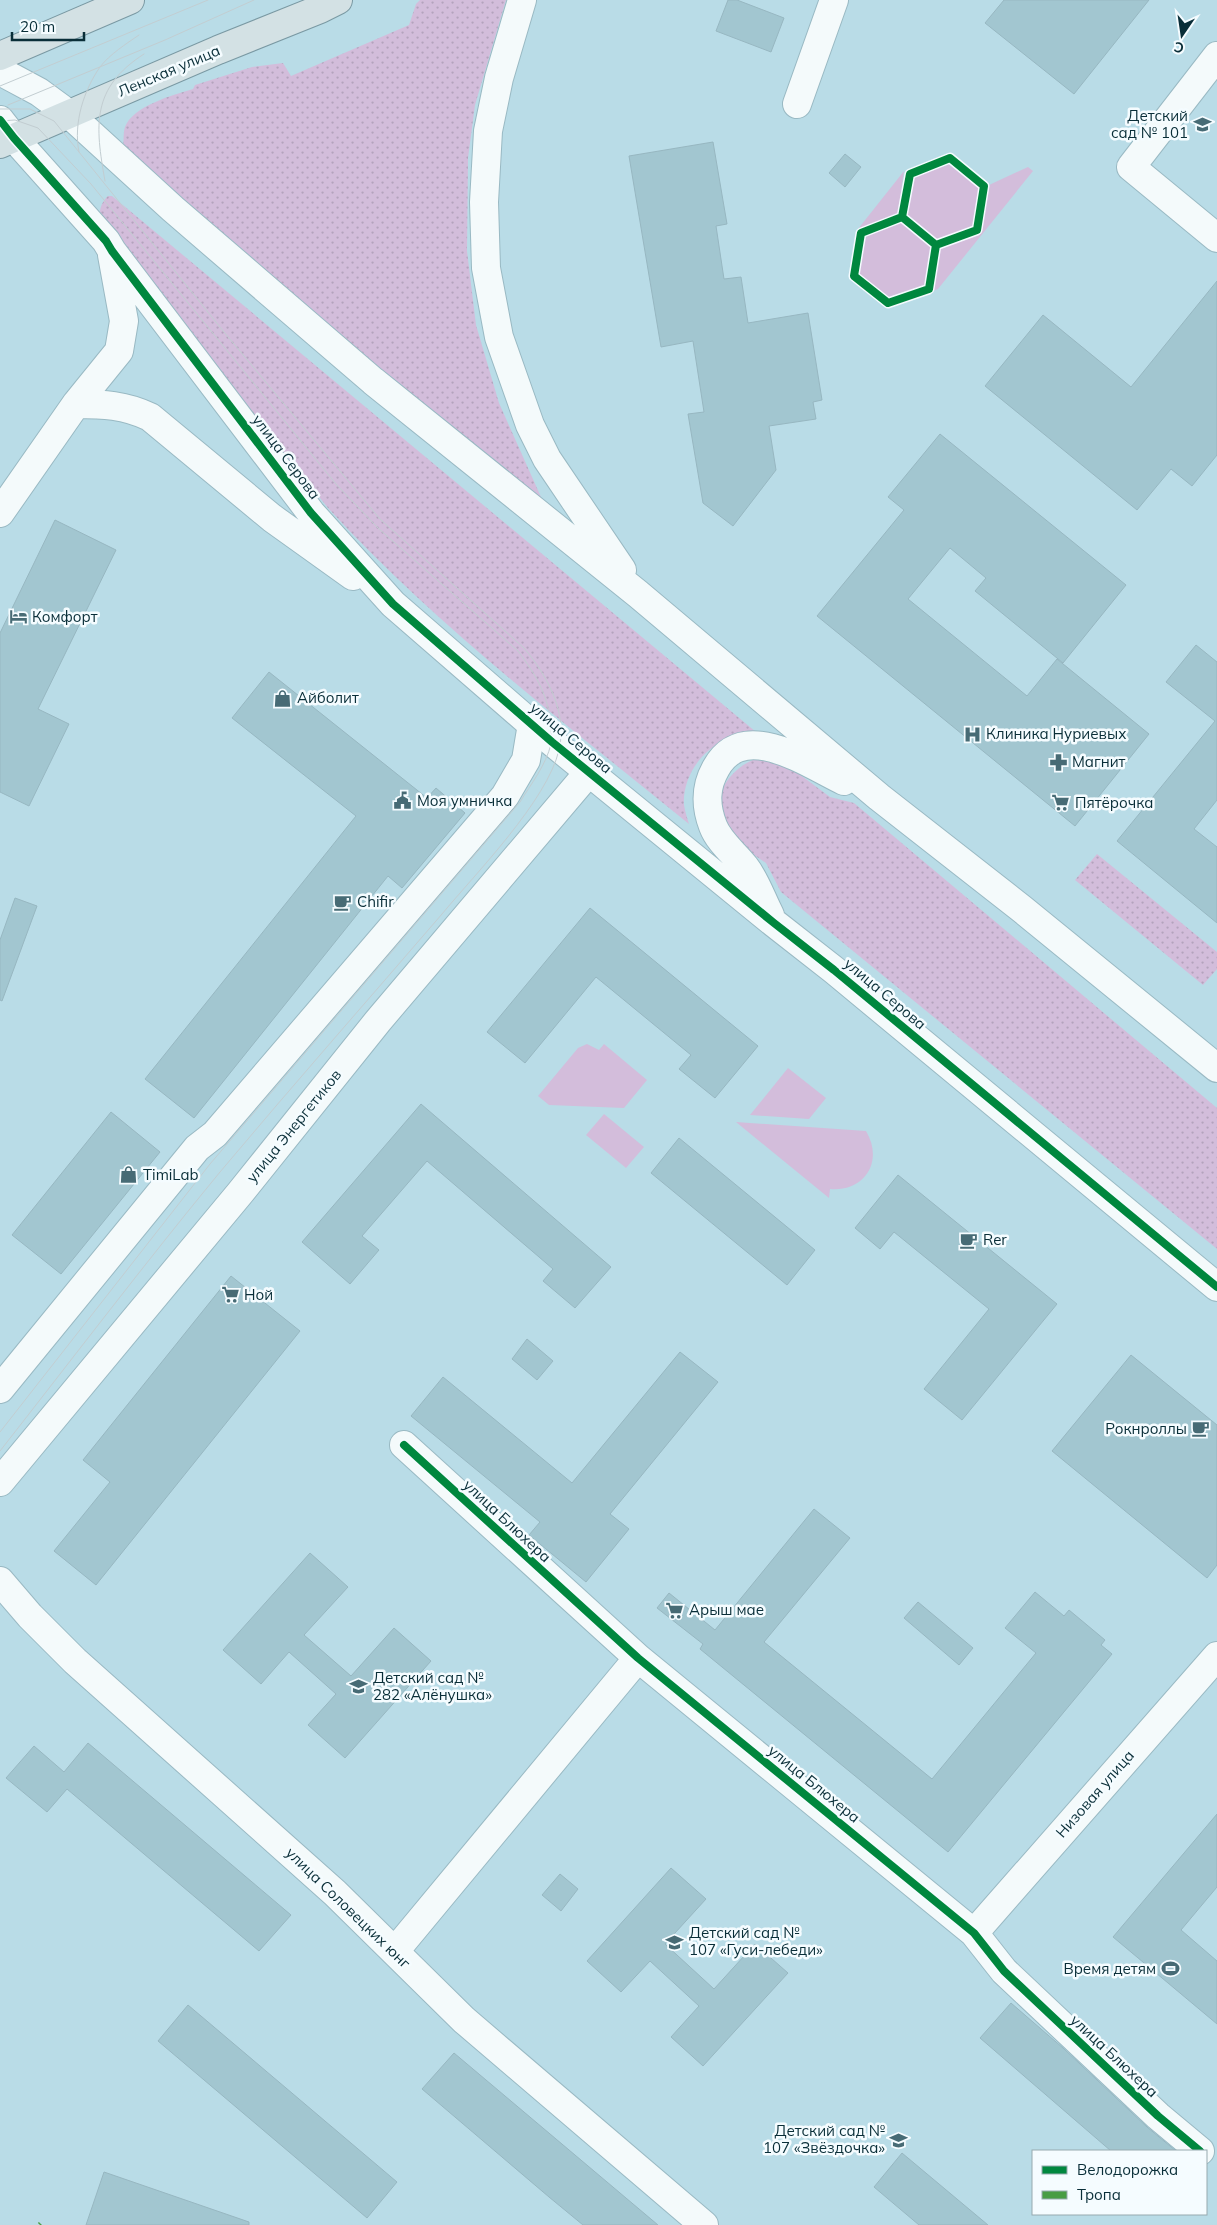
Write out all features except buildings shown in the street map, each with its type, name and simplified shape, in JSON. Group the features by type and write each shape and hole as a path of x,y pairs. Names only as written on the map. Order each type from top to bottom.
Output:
{"main road":[{"path":"0,56 130,0"},
{"name":"Ленская улица","path":"4,134 69,114 338,0"}],"street":[{"path":"522,0 499,78 488,131 484,202 486,268 499,338 530,425 547,459 638,594"},
{"path":"797,104 834,0"},
{"path":"1217,56 1131,167 1217,238"},
{"path":"0,71 39,92 69,114 172,209 373,381 638,594 879,797 1217,1068"},
{"name":"улица Серова","path":"4,134 106,241 311,513 393,604"},
{"path":"0,513 76,404 119,351 124,321 112,251"},
{"name":"улица Серова","path":"76,404 113,405 134,410 150,417 272,518 393,604 589,772 834,970 1217,1287"},
{"path":"0,1389 197,1148 215,1134 505,796 526,760 532,724"},
{"path":"774,923 746,868 728,849 713,828 706,804 708,785 719,762 729,752 744,746 772,747 879,797"},
{"name":"улица Энергетиков","path":"0,1482 233,1201 378,1021 589,772"},
{"name":"улица Блюхера","path":"404,1445 638,1658 974,1933 1004,1971 1152,2110 1199,2150"},
{"name":"улица Соловецких юнг","path":"0,1581 30,1616 75,1661 328,1886 464,2020 704,2225"},
{"name":"Низовая улица","path":"974,1933 1217,1656"},
{"path":"395,1951 638,1658"}],"shaded area":[{"path":"420,0 506,0 475,105 468,158 467,251 476,325 499,403 545,506 316,318 123,147 124,129 129,120 136,113 154,102 193,89 195,85 252,67 283,63 291,76 409,25 416,4"},
{"path":"950,164 979,188 973,227 937,240 907,215 913,177"},
{"path":"1028,167 1033,171 938,289 933,291 940,248 981,232 989,185"},
{"path":"904,171 898,214 858,229"},
{"path":"108,196 112,196 762,737 727,741 709,750 701,757 690,775 684,795 684,805 689,824 549,711 457,633 369,551 328,508 103,226 100,210"},
{"path":"902,222 932,246 925,285 889,298 859,274 866,235"},
{"path":"763,756 787,765 830,797 854,803 1217,1108 1217,1249 781,892 766,863 732,840 717,802 720,793 734,773 746,763"},
{"path":"1097,854 1217,952 1217,969 1203,985 1075,880"},
{"path":"587,1044 599,1050 604,1044 647,1080 624,1108 549,1105 538,1096 578,1048"},
{"path":"788,1068 826,1098 809,1119 750,1115"},
{"path":"604,1114 644,1147 626,1168 586,1135"},
{"path":"736,1122 866,1131 871,1142 872,1163 862,1180 842,1189 830,1189 829,1198"}],"tram line":[{"path":"0,86 208,0"},
{"path":"8,105 165,40 254,0"},
{"path":"79,152 78,130 81,107 94,76 108,58 139,35"},
{"path":"105,181 99,142 101,109 106,94 114,80 144,54"},
{"path":"0,109 30,109 54,121 224,332 380,519 524,648 548,682 554,695 561,722 559,750 552,770 526,813 509,836 220,1172 0,1451"},
{"path":"0,121 15,120 38,128 91,184 336,484 378,528 518,651 531,669 545,697 550,717 551,738 546,759 520,802 210,1164 0,1432"}],"cycle path":[{"path":"0,120 106,241 311,513 393,604 552,742 834,970 1217,1287"},
{"path":"950,158 984,186 977,230 936,245 902,217 910,174 950,158"},
{"path":"902,217 861,233 854,276 888,303 929,289 936,245"},
{"path":"404,1445 638,1658 974,1933 1004,1971 1158,2116 1199,2150"}],"place":[{"name":"Детский сад № 101","path":"1202,125"},
{"name":"Комфорт","path":"18,617"},
{"name":"Айболит","path":"283,698"},
{"name":"Клиника Нуриевых","path":"972,734"},
{"name":"Магнит","path":"1058,762"},
{"name":"Моя умничка","path":"403,801"},
{"name":"Пятёрочка","path":"1061,803"},
{"name":"Chifir","path":"343,902"},
{"name":"TimiLab","path":"129,1175"},
{"name":"Rer","path":"969,1240"},
{"name":"Ной","path":"230,1295"},
{"name":"Рокнроллы","path":"1201,1429"},
{"name":"Арыш мае","path":"675,1610"},
{"name":"Детский сад № 282 «Алёнушка»","path":"359,1687"},
{"name":"Детский сад № 107 «Гуси-лебеди»","path":"675,1942"},
{"name":"Время детям","path":"1170,1969"},
{"name":"Детский сад № 107 «Звёздочка»","path":"899,2140"}]}
